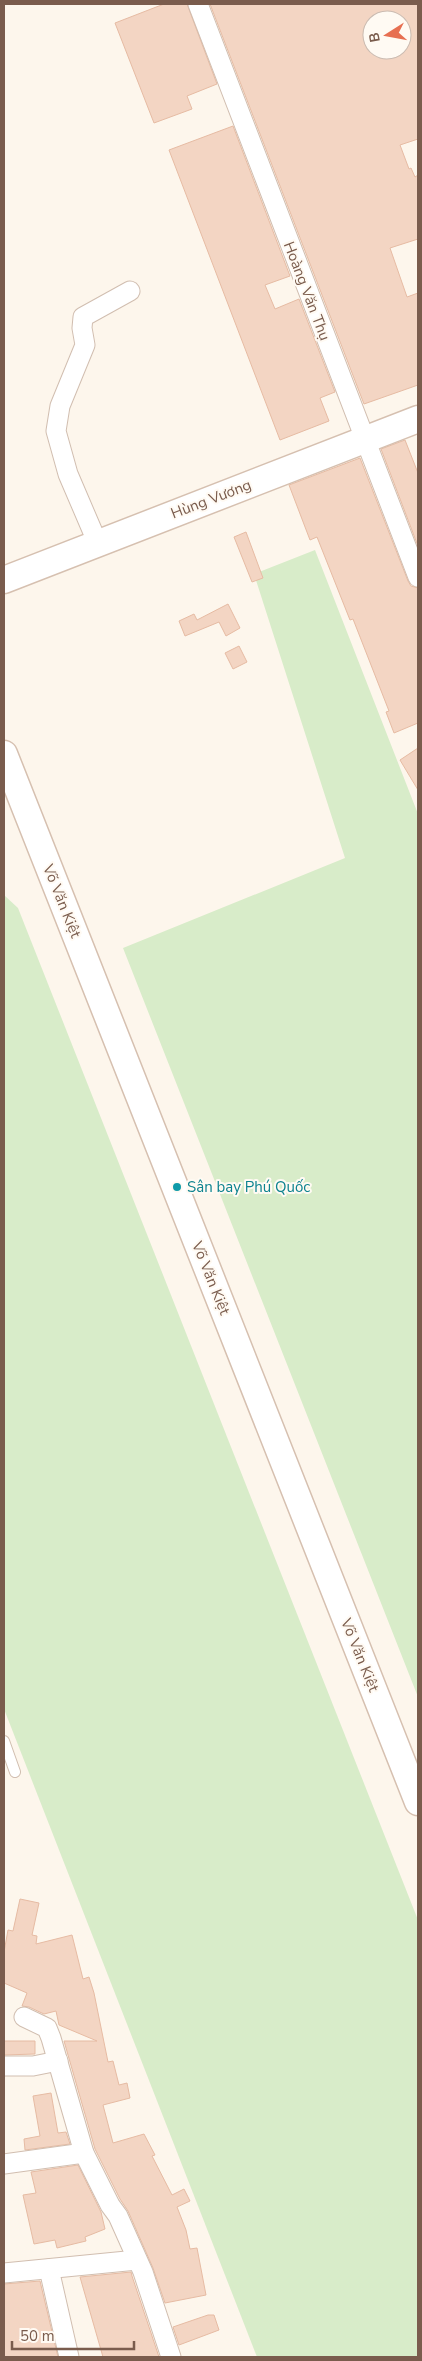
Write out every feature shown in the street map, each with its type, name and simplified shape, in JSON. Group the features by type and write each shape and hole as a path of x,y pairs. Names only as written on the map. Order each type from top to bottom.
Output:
{"street":[{"name":"Hoàng Văn Thụ","path":"198,4 418,577"},
{"path":"98,544 61,452 56,431 56,418 85,345 83,317 130,291"},
{"name":"Hùng Vương","path":"4,580 418,419"},
{"name":"Võ Văn Kiệt","path":"4,754 418,1802"},
{"path":"24,2017 47,2028 84,2154 110,2205 118,2216 149,2287 171,2357"},
{"path":"4,2066 33,2066 58,2061"},
{"path":"4,2164 84,2154"},
{"path":"4,2273 137,2260"},
{"path":"49,2269 70,2357"}],"lane":[{"path":"4,1741 16,1772"}],"green space":[{"path":"315,550 418,814 418,1697 123,948 345,858 254,574"},
{"path":"4,895 18,908 418,1920 418,2357 257,2357 4,1709"}],"building":[{"path":"164,4 187,4 217,84 187,96 192,109 154,123 115,23"},
{"path":"210,4 418,4 418,139 400,145 409,169 411,168 415,177 418,175 418,239 390,248 407,297 418,293 418,385 364,404"},
{"path":"233,126 290,276 265,285 275,309 299,299 335,392 320,398 329,421 280,440 169,150"},
{"path":"405,440 418,473 418,546 381,449"},
{"path":"360,458 408,581 411,586 418,588 418,723 394,733 386,712 389,711 353,619 350,620 317,537 310,540 289,485"},
{"path":"246,532 263,578 252,582 234,537"},
{"path":"228,604 240,628 226,636 219,622 185,636 179,621 194,614 197,620"},
{"path":"239,646 247,662 233,669 225,653"},
{"path":"418,748 418,790 400,760"},
{"path":"20,1899 39,1903 32,1935 37,1936 36,1944 72,1935 83,1979 89,1977 94,1993 108,2062 113,2061 119,2085 127,2083 130,2098 103,2105 113,2143 144,2134 155,2155 152,2156 172,2195 184,2189 190,2201 177,2207 186,2230 190,2249 197,2248 206,2295 165,2303 153,2268 128,2211 95,2149 64,2041 97,2041 59,2025 56,2011 44,2014 22,2006 27,1993 4,1983 4,1952 8,1930 13,1931"},
{"path":"4,2041 35,2041 35,2054 4,2055"},
{"path":"51,2093 58,2133 66,2132 70,2144 25,2150 24,2139 40,2136 33,2096"},
{"path":"78,2165 101,2212 105,2229 85,2237 86,2241 57,2248 55,2240 34,2244 23,2195 36,2193 31,2172"},
{"path":"131,2272 159,2357 103,2357 80,2277"},
{"path":"40,2281 58,2357 4,2357 4,2284"},
{"path":"208,2315 214,2315 219,2330 179,2345 173,2327"}],"place":[{"name":"Sân bay Phú Quốc","path":"177,1187"}]}
